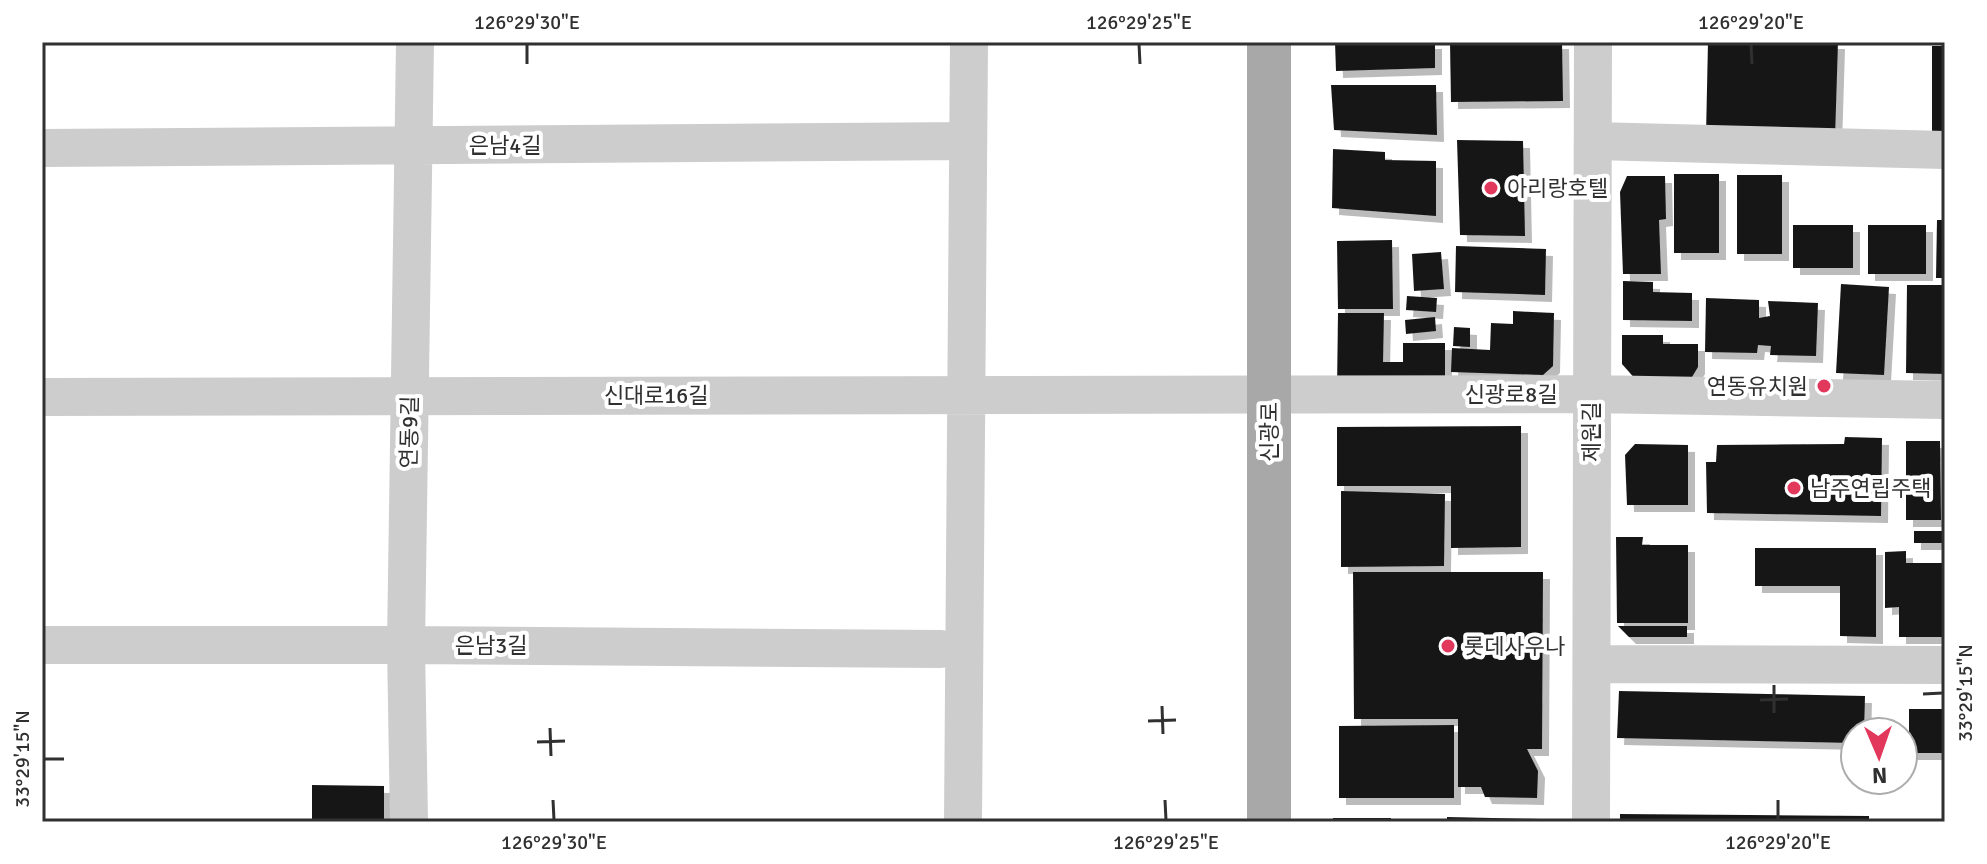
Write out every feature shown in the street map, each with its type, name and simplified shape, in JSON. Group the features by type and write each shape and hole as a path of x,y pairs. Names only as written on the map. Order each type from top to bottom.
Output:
{"main road":[{"name":"신광로","path":"1269,42 1269,822"}],"street":[{"name":"연동9길","path":"409,822 406,645 415,42"},
{"path":"963,822 969,42"},
{"name":"제원길","path":"1591,822 1593,42"},
{"name":"은남4길","path":"42,148 968,141"},
{"path":"1593,141 1945,150"},
{"name":"신광로8길","path":"1269,394 1591,394 1945,400"},
{"name":"신대로16길","path":"42,397 1269,394"},
{"name":"은남3길","path":"42,645 941,649"},
{"path":"1592,664 1945,665"}],"building":[{"path":"1335,42 1435,42 1435,68 1336,71"},
{"path":"1562,42 1563,101 1451,102 1450,43"},
{"path":"1708,42 1838,42 1835,138 1706,135"},
{"path":"1932,46 1945,46 1945,143 1932,143"},
{"path":"1331,85 1436,85 1437,135 1334,130"},
{"name":"아리랑호텔","path":"1457,140 1523,141 1525,236 1460,235"},
{"path":"1333,149 1385,152 1385,160 1436,161 1436,216 1332,208"},
{"path":"1674,174 1719,174 1719,253 1674,253"},
{"path":"1737,175 1782,175 1782,254 1737,254"},
{"path":"1627,176 1665,176 1666,219 1659,220 1661,274 1623,274 1620,192"},
{"path":"1937,220 1945,220 1945,278 1936,278"},
{"path":"1793,225 1853,225 1853,268 1793,268"},
{"path":"1868,225 1926,225 1926,274 1868,274"},
{"path":"1392,240 1393,309 1338,309 1337,241"},
{"path":"1456,246 1546,249 1545,295 1455,292"},
{"path":"1441,252 1444,289 1414,291 1412,254"},
{"path":"1623,281 1653,282 1653,292 1692,293 1692,321 1623,320"},
{"path":"1841,284 1889,287 1884,375 1836,373"},
{"path":"1907,285 1945,285 1945,374 1906,373"},
{"path":"1407,296 1437,298 1436,312 1406,310"},
{"path":"1706,298 1759,300 1759,318 1770,316 1768,301 1818,303 1816,356 1770,355 1771,346 1758,345 1757,353 1705,352"},
{"path":"1513,311 1554,313 1553,366 1543,375 1451,372 1452,348 1490,350 1491,323 1513,324"},
{"path":"1338,313 1384,313 1383,362 1403,362 1403,343 1445,343 1445,391 1337,390"},
{"path":"1435,317 1436,331 1406,334 1405,320"},
{"path":"1454,327 1470,328 1470,347 1453,346"},
{"path":"1622,335 1663,335 1663,344 1698,344 1698,367 1689,382 1637,381 1622,364"},
{"path":"1521,426 1521,547 1451,548 1451,486 1337,486 1337,427"},
{"name":"남주연립주택","path":"1845,437 1882,438 1881,516 1707,513 1706,462 1716,462 1717,445 1844,444"},
{"path":"1906,441 1940,441 1941,520 1906,520"},
{"path":"1635,444 1688,445 1688,505 1627,505 1625,455"},
{"path":"1341,491 1445,494 1444,566 1341,567"},
{"path":"1914,531 1945,531 1945,543 1914,543"},
{"path":"1616,537 1643,537 1642,545 1688,545 1688,623 1617,623"},
{"path":"1755,548 1876,548 1876,637 1840,636 1840,586 1755,586"},
{"path":"1906,551 1906,563 1942,563 1942,637 1899,637 1899,607 1885,608 1885,552"},
{"name":"롯데사우나","path":"1353,572 1543,572 1542,749 1527,749 1538,771 1537,798 1485,797 1481,787 1458,787 1458,719 1354,719"},
{"path":"1618,626 1687,626 1687,637 1629,637"},
{"path":"1619,691 1865,696 1864,716 1839,716 1839,743 1617,738"},
{"path":"1909,709 1945,709 1945,753 1919,753 1919,716 1909,716"},
{"path":"1454,725 1454,798 1339,798 1339,726"},
{"path":"312,785 384,786 384,822 312,822"},
{"path":"1620,814 1869,816 1869,822 1620,822"},
{"path":"1447,817 1540,819 1540,822 1447,822"},
{"path":"1333,818 1391,818 1391,822 1333,822"}],"place":[{"name":"아리랑호텔","path":"1491,188"},
{"name":"연동유치원","path":"1824,386"},
{"name":"남주연립주택","path":"1794,488"},
{"name":"롯데사우나","path":"1448,646"}]}
